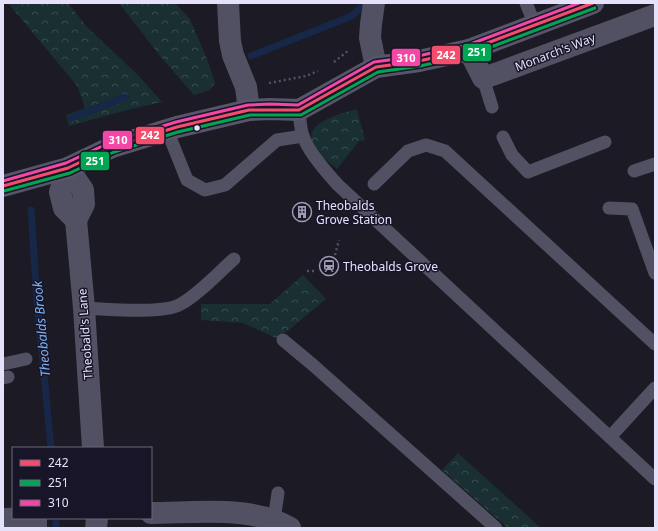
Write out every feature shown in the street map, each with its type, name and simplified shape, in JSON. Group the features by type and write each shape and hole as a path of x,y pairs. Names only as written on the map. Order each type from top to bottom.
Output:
{"main road":[{"path":"3,186 68,168 112,147 167,130 249,110 299,110 376,67 419,61 469,50 592,3"}],"street":[{"path":"214,3 228,3 230,41 233,55 246,87 249,110"},
{"path":"373,9 370,38 376,67"},
{"name":"Monarch's Way","path":"483,78 655,15"},
{"path":"469,50 483,78"},
{"name":"Theobald's Lane","path":"68,168 83,190 84,204 76,220 84,308 93,447"},
{"path":"152,513 244,513 282,524"}],"lane":[{"path":"526,3 535,25"},
{"path":"483,78 492,107"},
{"path":"299,110 303,136 321,166 338,185 655,479"},
{"path":"167,130 188,180 205,190 224,185 277,140 303,136"},
{"path":"503,137 512,155 528,172 605,142"},
{"path":"374,184 408,152 426,145 445,151 655,344"},
{"path":"634,171 655,164"},
{"path":"609,208 632,209 655,273"},
{"path":"84,308 124,310 165,309 179,305 193,295 234,259"},
{"path":"283,340 319,370 496,528"},
{"path":"3,364 26,359"},
{"path":"610,437 655,388"},
{"path":"278,493 282,524"}],"path":[{"path":"329,66 354,47"},
{"path":"268,84 306,76 324,68"},
{"path":"335,255 339,240"},
{"path":"307,271 315,271"}],"green space":[{"path":"8,3 68,3 87,27 138,75 162,102 69,126 66,115 85,108 78,87"},
{"path":"119,3 175,3 190,19 209,64 215,83 210,90 194,95 160,56"},
{"path":"357,109 365,140 359,141 337,169 315,149 311,137 313,130 318,125 334,116"},
{"path":"303,275 326,299 289,330 276,338 243,323 201,320 201,304 270,304"},
{"path":"458,453 541,528 508,528 442,470"}],"waterway":[{"name":"Theobalds Brook","path":"251,56 352,16 365,3"},
{"name":"Theobalds Brook","path":"72,118 125,97"},
{"name":"Theobalds Brook","path":"31,210 37,301 51,447"},
{"name":"Theobalds Brook","path":"56,523 56,528"}],"transit line":[{"name":"310","path":"3,181 66,163 111,142 176,122 248,105 298,105 374,62 418,56 468,45 579,3"},
{"name":"242","path":"3,186 68,168 112,147 177,127 249,110 299,110 376,67 419,61 469,50 593,3"},
{"name":"251","path":"4,191 70,173 114,152 178,132 250,115 301,115 378,72 420,66 470,55 595,8"}],"place":[{"name":"Theobalds Grove Station","path":"302,212"},
{"name":"Theobalds Grove","path":"329,266"}]}
